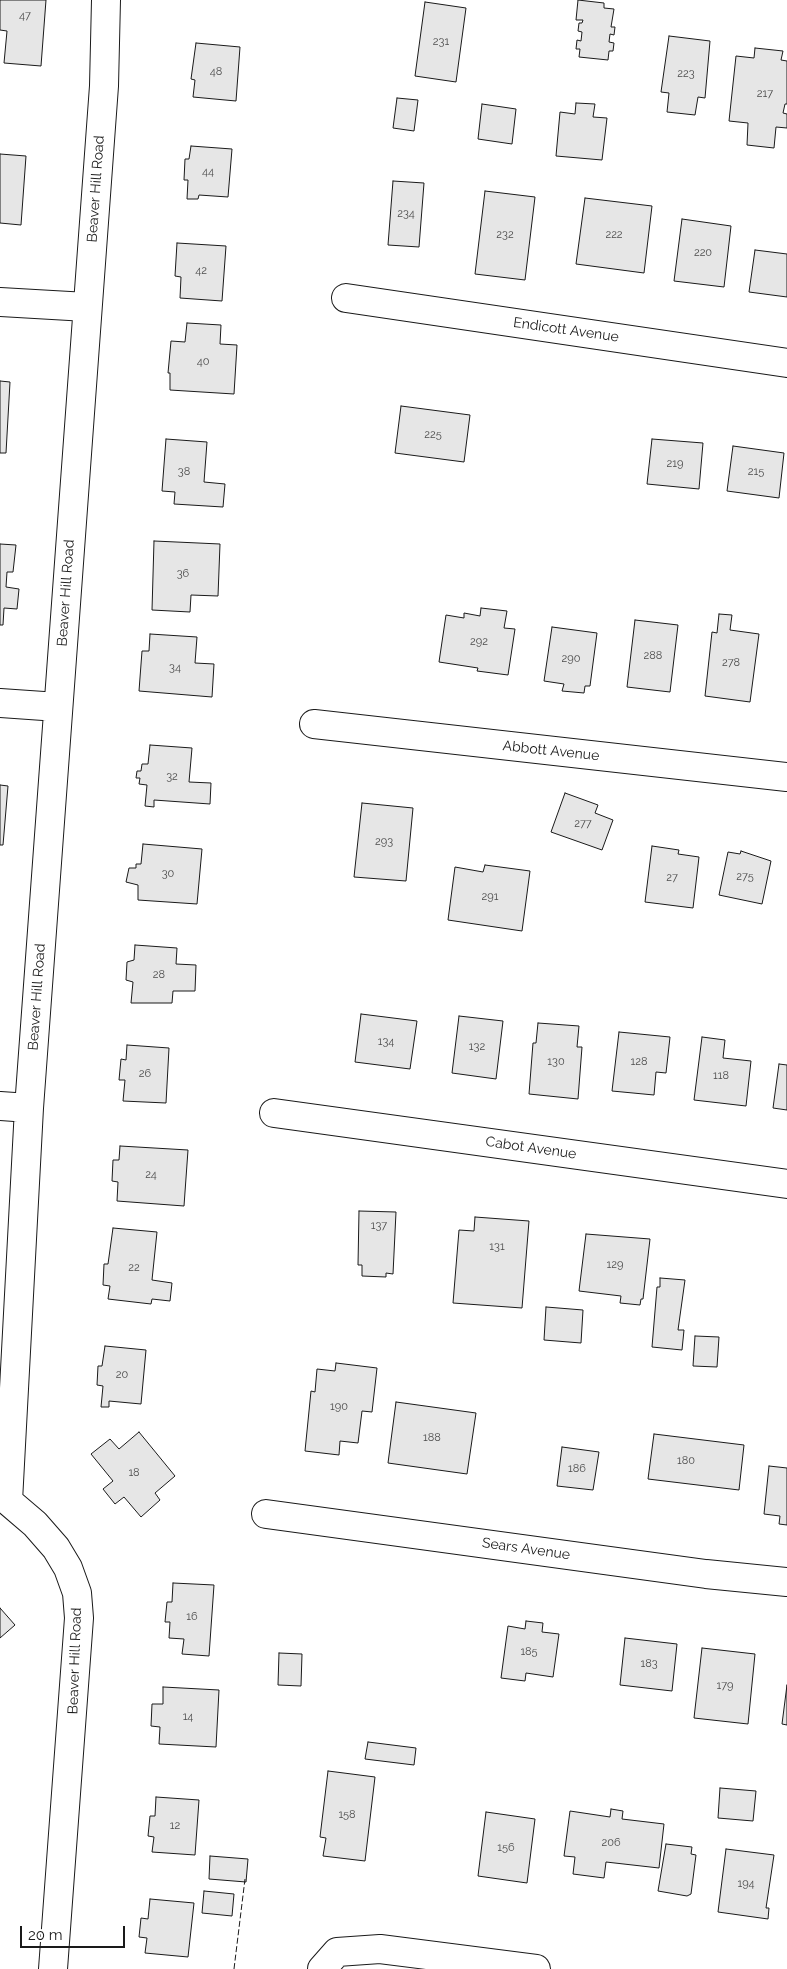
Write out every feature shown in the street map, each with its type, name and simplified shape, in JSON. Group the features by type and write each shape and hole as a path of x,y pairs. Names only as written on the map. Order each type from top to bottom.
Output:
{"street":[{"name":"Beaver Hill Road","path":"53,1969 79,1618 77,1593 68,1568 56,1548 35,1524 4,1501 29,1108 104,86 106,0"},
{"name":"Endicott Avenue","path":"346,298 787,363"},
{"path":"0,302 87,307"},
{"path":"0,703 58,707"},
{"name":"Abbott Avenue","path":"314,724 787,777"},
{"path":"0,1106 29,1108"},
{"name":"Cabot Avenue","path":"274,1113 787,1184"},
{"name":"Sears Avenue","path":"266,1514 706,1574 787,1582"},
{"path":"322,1969 337,1952 380,1949 536,1969"}],"building":[{"path":"0,0 46,0 41,66 4,63 7,31 0,30"},
{"path":"578,0 604,3 604,8 614,9 611,27 615,27 614,35 610,34 609,42 614,43 613,51 609,51 608,60 579,57 580,49 576,49 577,40 581,41 582,32 578,31 579,23 582,23 583,20 576,20"},
{"path":"425,2 466,8 456,82 415,76"},
{"path":"669,36 710,41 705,98 698,97 695,115 667,112 669,93 661,92"},
{"path":"196,43 240,47 236,101 193,97 195,80 191,79"},
{"path":"755,48 783,51 781,60 787,61 787,104 785,104 783,113 787,114 787,128 776,127 774,148 747,145 748,123 729,121 736,56 754,58"},
{"path":"397,98 418,100 414,131 393,128"},
{"path":"576,103 595,104 593,117 607,118 602,160 556,156 560,112 575,114"},
{"path":"482,104 516,109 512,144 478,139"},
{"path":"191,146 232,149 228,197 199,195 198,199 187,199 188,180 184,180 185,159 189,159"},
{"path":"0,154 26,156 21,225 0,223"},
{"path":"393,181 424,183 419,247 388,245"},
{"path":"485,191 535,197 525,280 475,274"},
{"path":"585,198 652,206 644,273 576,264"},
{"path":"682,219 731,226 724,287 674,281"},
{"path":"177,243 226,246 222,301 180,298 181,277 175,276"},
{"path":"755,250 787,254 787,297 749,292"},
{"path":"187,323 221,325 220,344 237,345 234,394 170,390 170,373 168,373 171,341 185,342"},
{"path":"0,381 10,382 6,453 0,453"},
{"path":"401,406 470,415 464,462 395,453"},
{"path":"166,439 207,442 204,482 225,484 223,507 174,504 175,492 162,491"},
{"path":"652,439 703,443 699,489 647,484"},
{"path":"733,446 784,453 779,498 727,491"},
{"path":"154,541 220,544 218,596 191,595 190,612 152,610"},
{"path":"0,544 16,545 13,572 7,572 6,587 19,589 17,609 4,608 3,625 0,625"},
{"path":"481,608 507,611 504,628 515,629 508,675 477,671 478,668 439,662 446,615 464,618 464,613 480,616"},
{"path":"719,614 732,615 730,630 759,634 750,702 705,696 712,632 717,633"},
{"path":"635,620 678,625 670,692 627,687"},
{"path":"552,627 597,633 590,686 585,686 584,693 562,691 564,684 544,681"},
{"path":"150,634 197,637 195,663 214,664 212,697 139,691 142,651 149,651"},
{"path":"150,745 192,748 189,782 211,783 210,804 154,800 154,807 145,806 147,785 139,784 140,778 136,778 137,771 141,771 142,764 148,764"},
{"path":"0,785 8,786 3,845 0,845"},
{"path":"565,793 598,805 595,813 613,820 602,850 551,832"},
{"path":"362,803 413,808 406,881 354,877"},
{"path":"143,844 202,849 197,904 138,900 138,885 126,882 129,868 136,868 136,864 141,864"},
{"path":"652,846 679,850 678,854 699,857 693,908 645,902"},
{"path":"741,851 771,861 762,904 719,895 728,852 740,854"},
{"path":"485,865 530,871 522,931 448,920 455,867 483,872"},
{"path":"135,945 177,948 176,964 196,965 195,991 173,991 172,1003 131,1003 133,982 126,980 127,962 134,960"},
{"path":"361,1014 417,1021 410,1069 355,1062"},
{"path":"459,1016 503,1021 496,1079 452,1073"},
{"path":"538,1023 579,1026 577,1047 582,1047 578,1099 529,1094 533,1043 536,1043"},
{"path":"619,1032 670,1037 666,1073 656,1072 654,1095 612,1091"},
{"path":"702,1037 725,1040 723,1058 751,1061 746,1106 694,1100"},
{"path":"127,1045 169,1048 166,1103 123,1101 125,1080 119,1080 121,1059 126,1060"},
{"path":"779,1064 787,1065 787,1110 773,1108"},
{"path":"120,1146 188,1150 184,1206 117,1201 118,1182 112,1181 113,1160 119,1160"},
{"path":"359,1211 396,1212 393,1274 386,1273 386,1277 362,1276 362,1265 358,1265"},
{"path":"475,1217 529,1221 522,1308 453,1303 459,1230 474,1231"},
{"path":"113,1228 157,1232 152,1280 172,1283 170,1301 152,1299 151,1304 108,1299 110,1286 103,1285 104,1264 108,1264"},
{"path":"586,1234 650,1239 643,1299 641,1299 640,1305 620,1303 621,1296 579,1291"},
{"path":"660,1278 685,1280 678,1330 684,1330 682,1350 652,1347 657,1287 660,1287"},
{"path":"546,1307 583,1310 581,1343 544,1340"},
{"path":"695,1336 719,1337 717,1367 693,1366"},
{"path":"105,1346 146,1350 141,1404 109,1401 109,1407 101,1407 103,1386 97,1385 98,1366 102,1366"},
{"path":"336,1363 377,1368 372,1412 362,1411 358,1443 340,1441 339,1455 305,1451 311,1391 315,1392 317,1369 335,1371"},
{"path":"396,1402 476,1413 467,1474 388,1463"},
{"path":"139,1432 175,1476 155,1493 160,1500 141,1517 124,1497 115,1504 103,1489 113,1481 91,1454 110,1439 119,1449"},
{"path":"654,1434 744,1445 739,1490 648,1479"},
{"path":"562,1447 599,1452 593,1490 557,1486"},
{"path":"769,1466 787,1468 787,1525 779,1524 780,1516 764,1514"},
{"path":"173,1583 214,1585 209,1656 182,1654 184,1639 169,1638 170,1622 165,1622 167,1602 172,1602"},
{"path":"0,1608 15,1625 0,1638"},
{"path":"526,1621 543,1623 542,1632 559,1634 553,1677 526,1673 525,1681 501,1678 508,1626 525,1629"},
{"path":"625,1638 677,1644 672,1691 620,1685"},
{"path":"702,1648 755,1654 748,1724 694,1718"},
{"path":"279,1653 302,1654 301,1686 278,1685"},
{"path":"787,1685 787,1725 782,1724"},
{"path":"163,1687 219,1690 216,1747 159,1744 160,1727 151,1726 152,1704 163,1704"},
{"path":"368,1742 416,1748 414,1765 365,1759"},
{"path":"328,1771 375,1777 365,1861 323,1856 326,1838 320,1837"},
{"path":"720,1788 756,1791 753,1821 718,1818"},
{"path":"156,1797 199,1800 195,1855 152,1852 154,1837 148,1836 150,1816 155,1816"},
{"path":"611,1809 623,1811 622,1819 664,1824 659,1868 606,1862 604,1878 573,1874 575,1857 564,1856 570,1811 610,1817"},
{"path":"486,1812 535,1819 527,1883 478,1876"},
{"path":"666,1844 692,1847 691,1854 696,1855 691,1894 687,1896 658,1891"},
{"path":"726,1849 774,1855 766,1908 769,1908 768,1919 718,1912"},
{"path":"210,1856 248,1859 246,1882 209,1879"},
{"path":"204,1891 234,1894 232,1916 202,1913"},
{"path":"150,1899 194,1903 188,1957 145,1953 147,1938 139,1937 141,1918 148,1919"}],"fence":[{"path":"234,1969 245,1879"}]}
